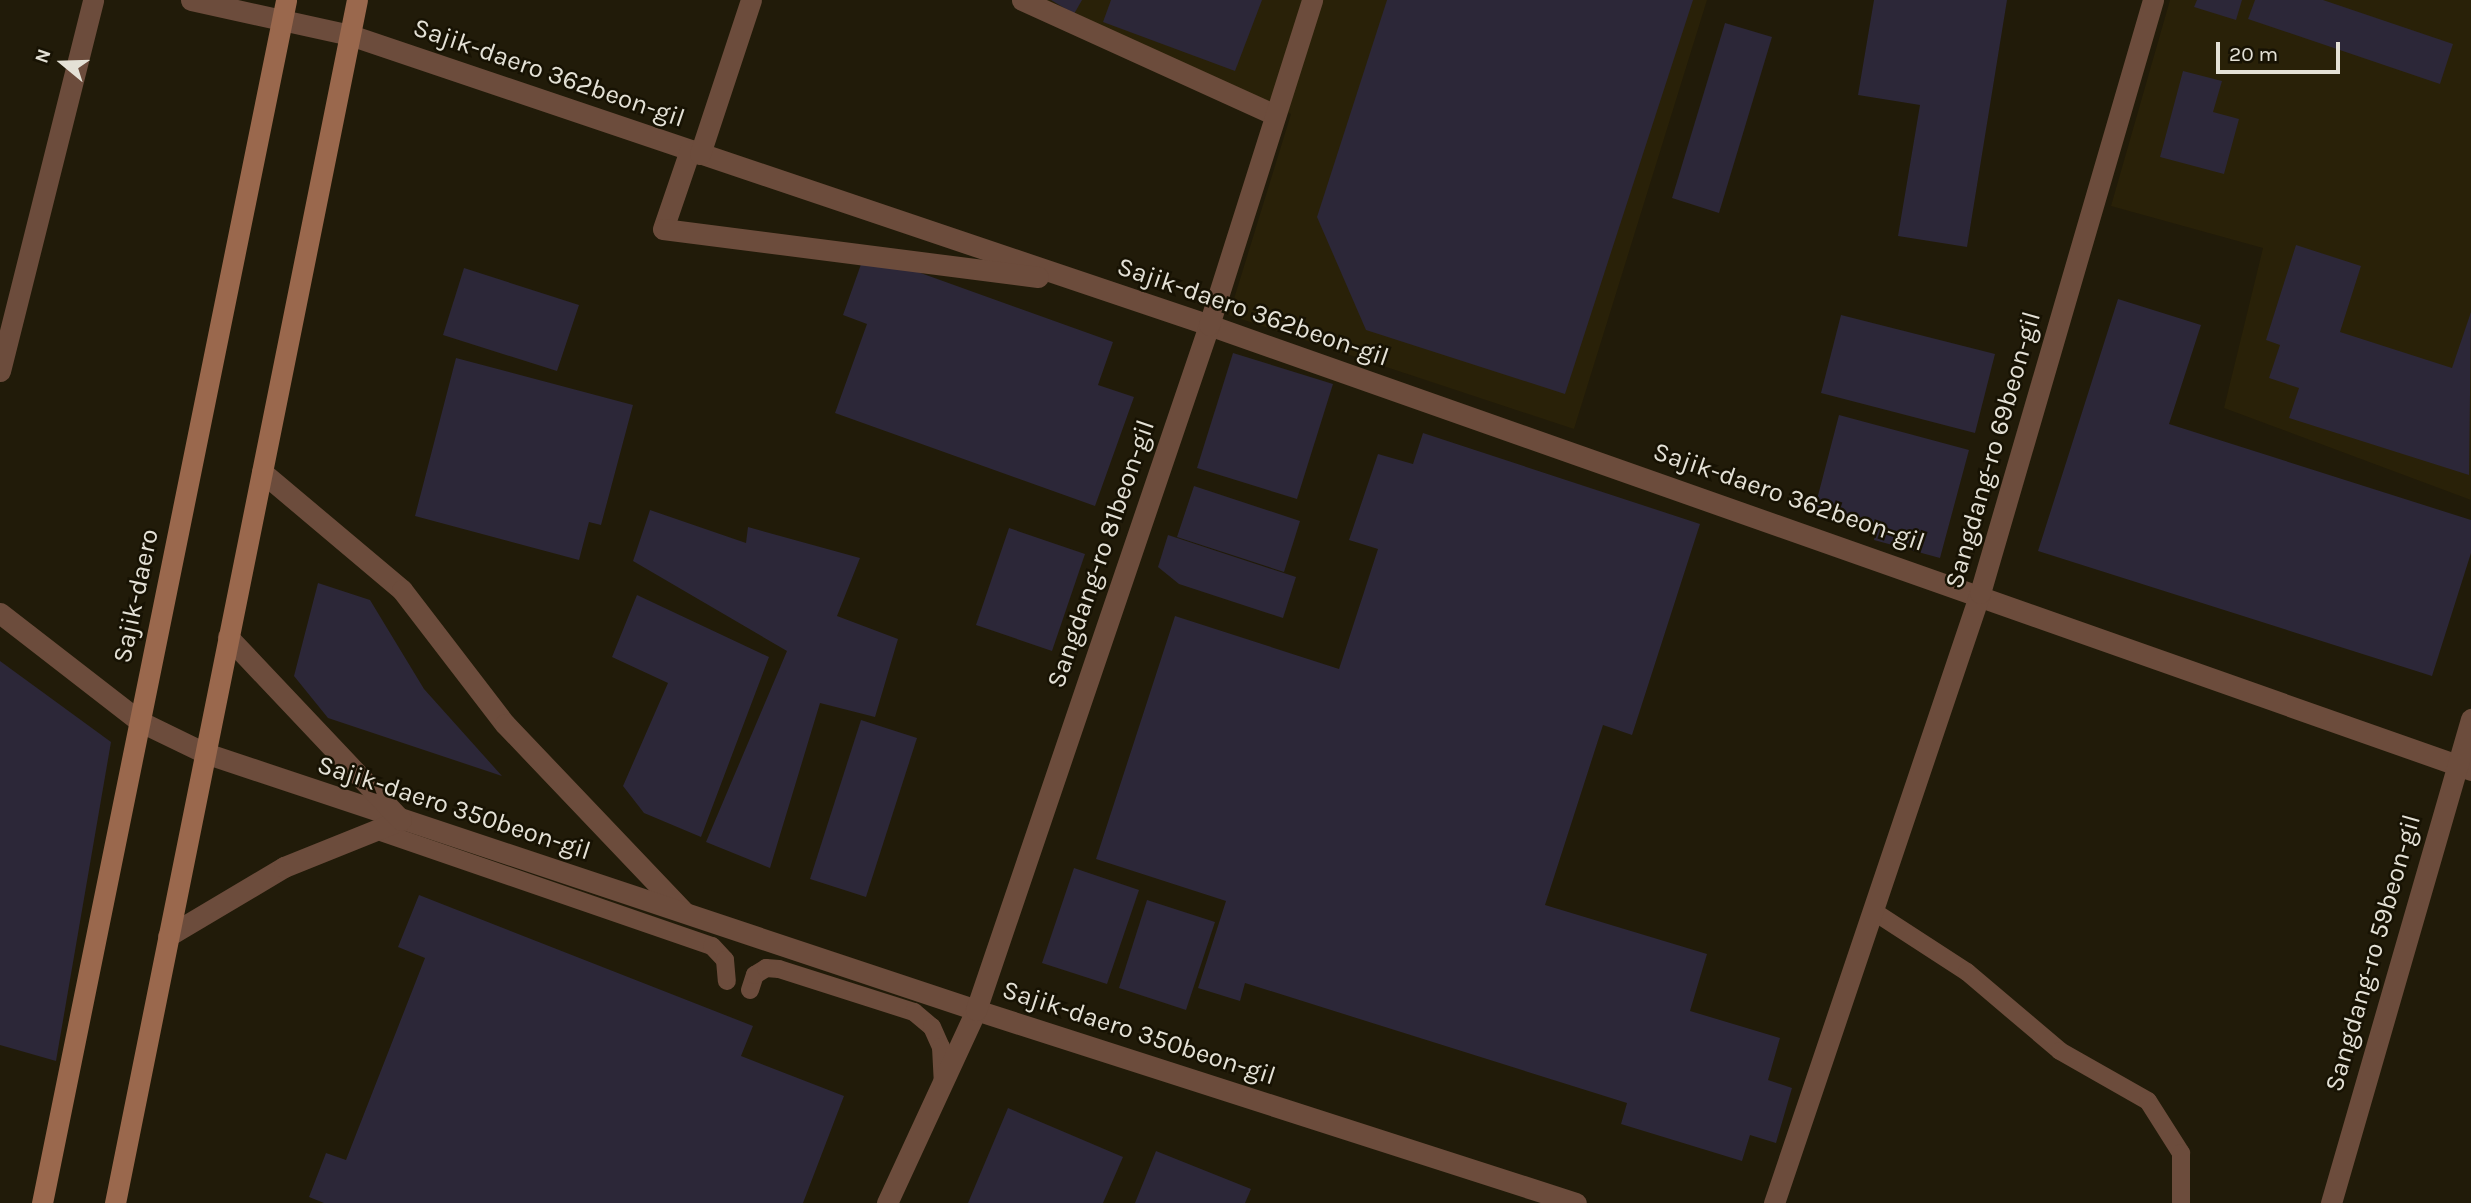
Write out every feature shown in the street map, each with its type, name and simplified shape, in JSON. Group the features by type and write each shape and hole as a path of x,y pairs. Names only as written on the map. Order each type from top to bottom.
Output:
{"main road":[{"path":"115,1203 357,0"},
{"name":"Sajik-daero","path":"42,1203 284,10"}],"street":[{"path":"0,371 93,0"},
{"name":"Sajik-daero 362beon-gil","path":"191,0 284,10 350,35 1209,325 1980,593 2464,767"},
{"path":"695,152 751,0"},
{"path":"1022,0 1275,115"},
{"name":"Sangdang-ro 81beon-gil","path":"887,1203 976,1010 1209,325 1312,0"},
{"name":"Sangdang-ro 69beon-gil","path":"1774,1203 1980,593 2153,0"},
{"name":"Sajik-daero 362beon-gil","path":"695,152 663,229 1086,284"},
{"name":"Sajik-daero 350beon-gil","path":"262,471 402,590 505,724 685,914"},
{"name":"Sajik-daero 350beon-gil","path":"0,613 139,721 205,753 976,1010 1576,1203"},
{"path":"169,936 284,867 401,820 228,637"},
{"name":"Sangdang-ro 59beon-gil","path":"2331,1203 2464,767 2471,719"}],"lane":[{"path":"374,830 712,946 725,960 727,981"},
{"path":"1873,911 1967,972 2060,1051 2148,1101 2181,1153 2181,1203"},
{"path":"750,990 755,975 766,968 779,969 914,1012 932,1027 941,1047 943,1083"}],"shaded area":[{"path":"1041,0 1707,0 1574,429 1229,315 1291,114"},
{"path":"2170,0 2471,0 2471,500 2224,408 2263,248 2111,206"}],"building":[{"path":"1051,0 1082,0 1074,14"},
{"path":"1111,0 1262,0 1235,71 1103,22"},
{"path":"1387,0 1693,0 1565,394 1366,330 1317,217"},
{"path":"1874,0 2007,0 1967,247 1898,236 1920,105 1858,95"},
{"path":"2197,0 2242,0 2236,20 2194,7"},
{"path":"2255,0 2323,0 2453,44 2440,84 2248,19"},
{"path":"1725,23 1772,37 1719,213 1672,198"},
{"path":"2183,71 2222,81 2213,112 2239,119 2224,174 2160,157"},
{"path":"2296,245 2361,266 2340,332 2452,368 2471,312 2469,475 2289,418 2299,388 2269,378 2280,345 2266,340"},
{"path":"865,253 1113,342 1098,385 1134,397 1095,506 835,413 867,324 843,315"},
{"path":"464,268 579,305 557,371 443,335"},
{"path":"2118,299 2201,325 2169,424 2471,520 2471,553 2432,676 2038,551"},
{"path":"1841,315 1995,354 1975,433 1821,393"},
{"path":"1233,353 1333,384 1297,499 1197,468"},
{"path":"456,358 633,405 601,525 589,522 579,560 415,516"},
{"path":"1839,415 1969,450 1940,558 1874,540 1878,524 1815,507"},
{"path":"1423,433 1700,524 1632,735 1603,725 1545,905 1707,954 1690,1011 1780,1038 1768,1080 1792,1088 1776,1143 1750,1135 1742,1161 1621,1124 1627,1103 1245,983 1240,1001 1198,988 1226,901 1096,859 1175,616 1339,669 1378,549 1349,540 1378,454 1413,464"},
{"path":"1194,486 1300,521 1284,572 1177,537"},
{"path":"650,510 746,543 748,527 860,558 837,616 898,639 875,717 820,703 770,868 706,842 787,651 633,561"},
{"path":"1009,528 1085,554 1052,651 976,625"},
{"path":"1168,535 1296,577 1283,618 1179,584 1158,567"},
{"path":"318,583 370,600 424,689 502,776 328,718 294,676"},
{"path":"637,595 769,657 701,837 644,813 623,786 668,683 612,657"},
{"path":"0,661 111,742 56,1061 0,1045"},
{"path":"861,720 917,738 866,897 810,879"},
{"path":"1074,868 1139,890 1107,984 1042,963"},
{"path":"419,895 753,1026 741,1056 844,1096 803,1203 324,1203 309,1197 326,1153 346,1160 425,958 398,947"},
{"path":"1147,900 1215,922 1186,1010 1119,988"},
{"path":"1008,1108 1123,1157 1103,1203 968,1203"},
{"path":"1156,1151 1251,1189 1245,1203 1135,1203"}]}
